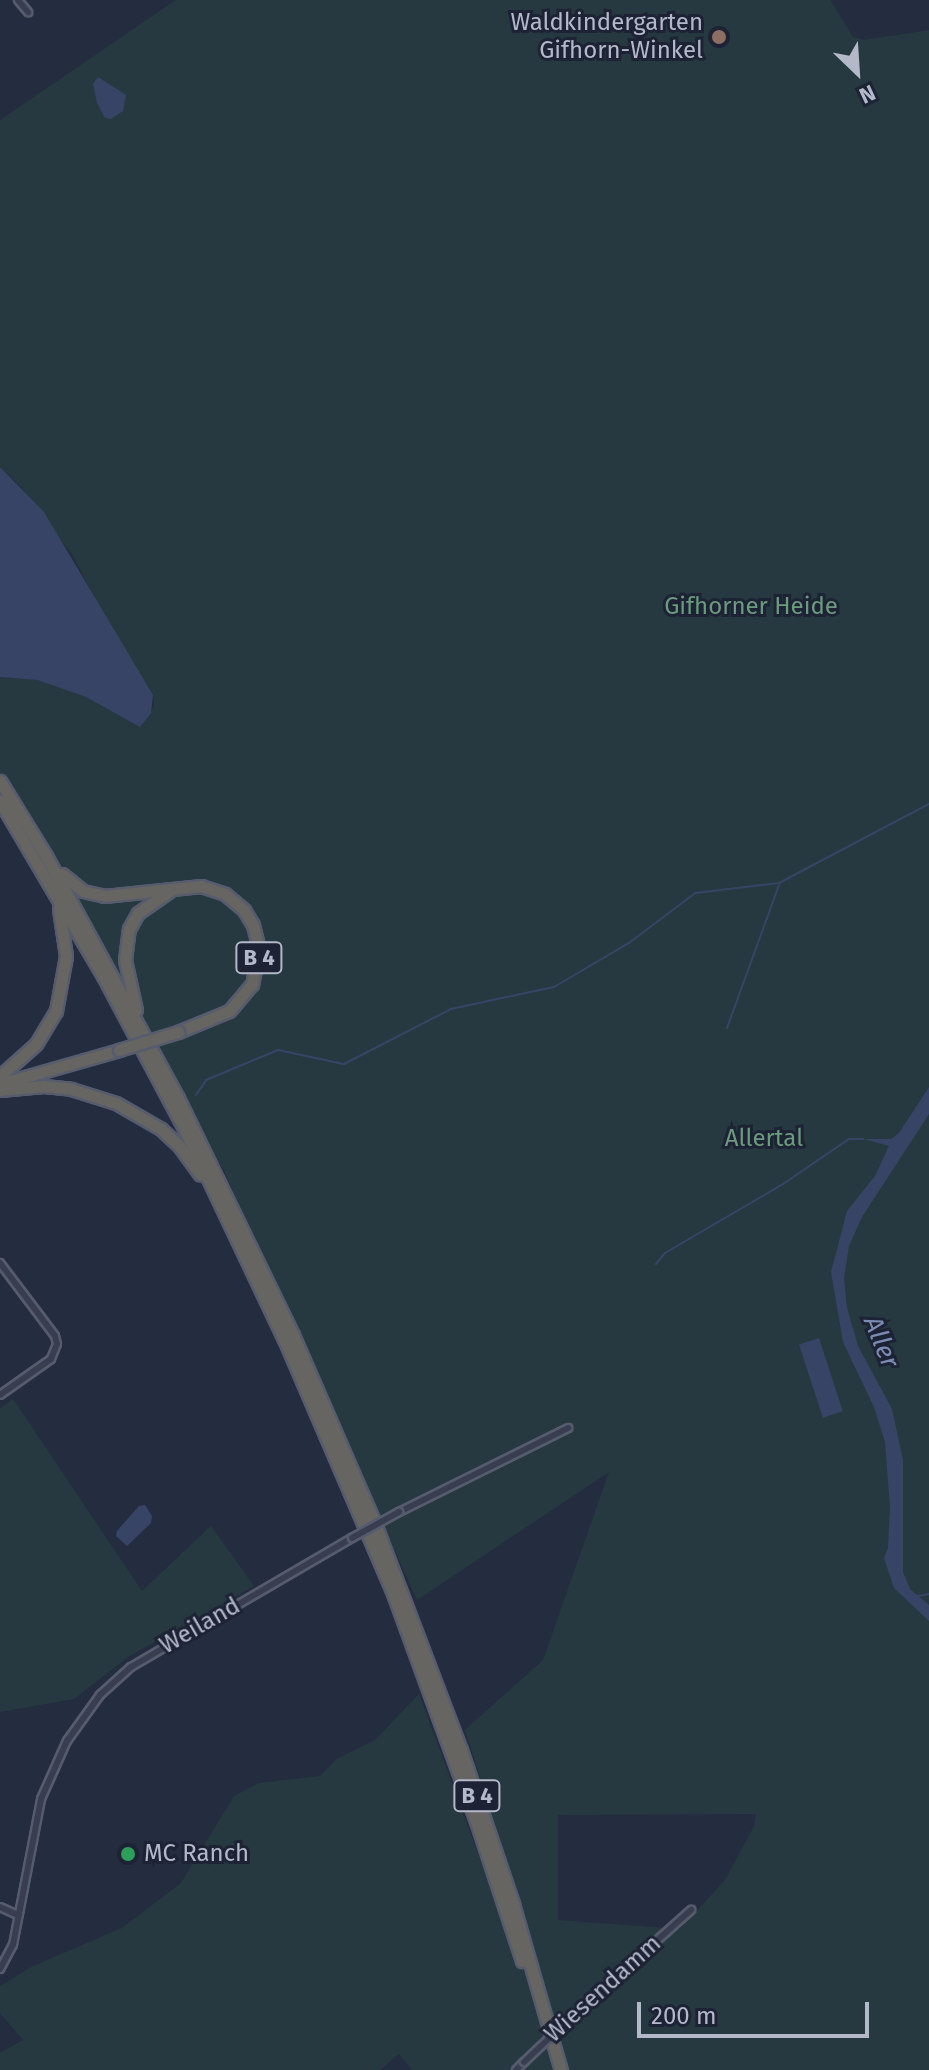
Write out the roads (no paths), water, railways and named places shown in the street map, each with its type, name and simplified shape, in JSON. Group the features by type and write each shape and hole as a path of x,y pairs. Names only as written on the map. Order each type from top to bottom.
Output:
{"highway":[{"name":"B 4","path":"0,781 46,856 140,1025 243,1229 374,1521 461,1750 513,1904 561,2070"},
{"name":"B 4","path":"0,801 136,1038 228,1220 394,1596 490,1861 554,2070"},
{"path":"46,856 73,886 92,894 116,895 184,885"},
{"name":"B 4","path":"0,1084 178,1032 211,1020 236,1005 252,984 259,958 253,925 239,904 218,890 184,885"},
{"path":"140,1025 125,960 129,929 150,901 184,885"},
{"path":"0,1076 36,1044 56,1011 66,956 64,927 54,893"},
{"path":"0,1090 44,1086 71,1089 137,1113 180,1147 228,1220"}],"street":[{"path":"18,0 28,12"},
{"path":"0,1263 55,1336 57,1344 51,1359 0,1395"},
{"name":"Weiland","path":"0,1969 13,1945 41,1799 67,1741 100,1695 131,1667 352,1538 568,1428"},
{"path":"0,1907 18,1915"},
{"name":"Wiesendamm","path":"516,2070 691,1910"}],"water":[{"path":"98,77 126,95 123,111 111,119 105,118 97,103 93,84"},
{"path":"0,467 44,512 153,695 151,713 140,727 86,697 37,680 0,677"},
{"path":"929,1087 929,1114 862,1217 849,1246 844,1278 847,1308 858,1346 892,1409 903,1460 903,1572 910,1589 929,1605 929,1621 894,1588 884,1558 888,1548 890,1508 885,1442 874,1407 843,1342 831,1272 847,1211 875,1176 889,1146 864,1139 891,1139 899,1133"},
{"path":"819,1338 843,1411 823,1418 799,1344"},
{"path":"145,1505 152,1516 151,1523 127,1546 116,1536 117,1531 139,1506"}],"waterway":[{"path":"196,1095 206,1080 278,1050 344,1064 451,1009 554,987 629,943 695,893 779,883 929,804"},
{"path":"727,1028 779,885"},
{"path":"656,1264 665,1253 783,1184 849,1139 863,1139"},
{"path":"918,1596 929,1594"}],"place":[{"name":"Waldkindergarten Gifhorn-Winkel","path":"719,37"},
{"name":"MC Ranch","path":"128,1854"}],"park label":[{"name":"Gifhorner Heide","path":"751,607"},
{"name":"Allertal","path":"764,1139"}],"water label":[{"name":"Aller","path":"881,1342"}]}
